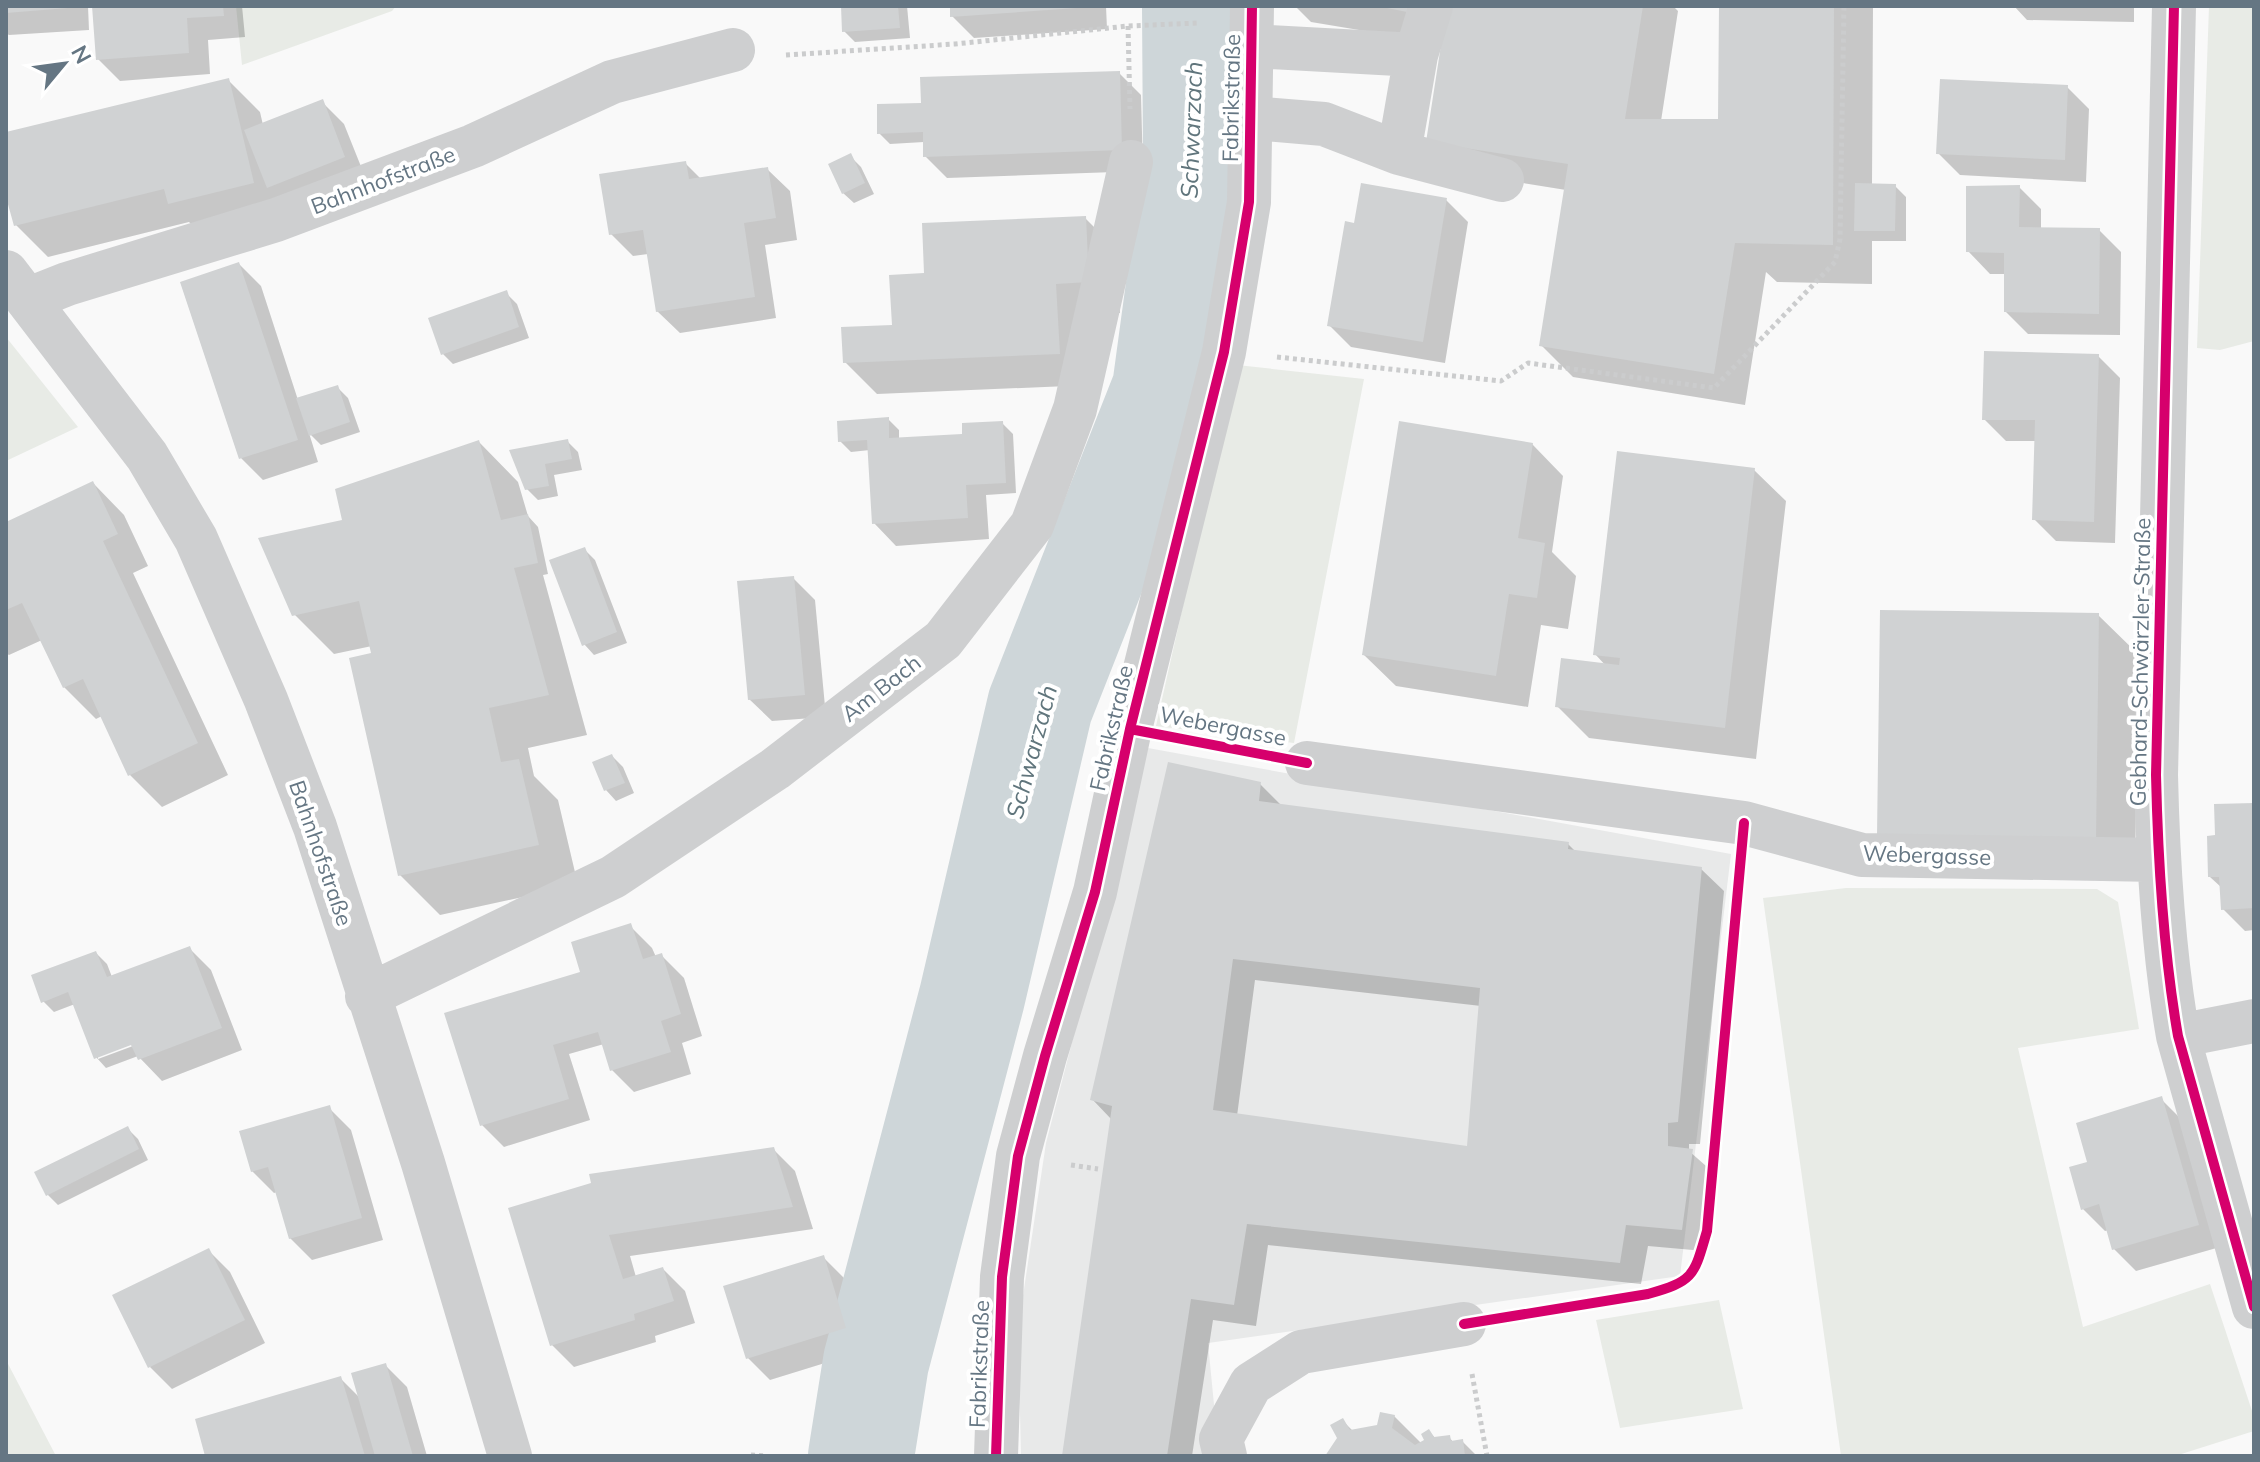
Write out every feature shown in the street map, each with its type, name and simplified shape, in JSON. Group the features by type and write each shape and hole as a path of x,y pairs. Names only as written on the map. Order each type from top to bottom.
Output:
{"street":[{"path":"1399,153 1416,55 1431,6"},
{"name":"Gebhard-Schwärzler-Straße","path":"2174,6 2156,775 2158,860 2171,998 2178,1036 2254,1307"},
{"path":"1252,26 1416,55"},
{"name":"Fabrikstraße","path":"996,1456 1002,1277 1018,1156 1095,892 1130,729 1224,352 1249,202 1252,26"},
{"name":"Bahnhofstraße","path":"17,286 67,284 276,220 473,146 612,82 733,50"},
{"path":"1252,118 1324,124 1399,153 1502,180"},
{"name":"Am Bach","path":"367,996 613,877 775,769 943,640 1032,525 1075,409 1131,162"},
{"name":"Bahnhofstraße","path":"17,286 147,456 196,539 266,700 304,799 423,1163 510,1456"},
{"name":"Webergasse","path":"1307,763 1744,823 1862,855 2158,860"},
{"path":"2178,1036 2254,1021"},
{"path":"1225,1456 1221,1439 1251,1384 1301,1352 1464,1324"}],"path":[{"path":"1224,352 1501,381 1528,363 1714,388 1835,262 1840,239 1844,6"},
{"path":"733,50 756,57 955,44 1149,24 1203,23"},
{"path":"1128,26 1131,162"},
{"path":"1464,1324 1487,1456"},
{"path":"751,1455 767,1456"}],"shaded area":[{"path":"236,6 396,6 392,11 242,65"},
{"path":"2209,6 2254,6 2254,341 2220,350 2197,348"},
{"path":"6,337 78,427 6,461"},
{"path":"1237,365 1364,379 1294,743 1156,726"},
{"path":"1148,748 1731,854 1680,1276 1208,1343 1219,1456 1021,1456 1018,1329 1046,1143"},
{"path":"1846,888 2097,889 2118,902 2139,1029 2018,1048 2083,1327 2210,1284 2254,1417 2254,1431 2175,1456 1841,1456 1763,898"},
{"path":"1719,1300 1743,1409 1620,1428 1596,1320"},
{"path":"6,1360 56,1456 6,1456"}],"building":[{"path":"6,6 68,6 68,8 6,13"},
{"path":"92,6 223,6 224,16 187,18 189,53 96,60"},
{"path":"841,6 898,6 900,28 842,32"},
{"path":"950,6 1077,6 1077,8 950,17"},
{"path":"1377,6 1424,6 1422,15"},
{"path":"1447,6 1643,6 1625,119 1718,119 1719,6 1834,6 1833,245 1735,243 1714,374 1539,346 1568,164 1426,142"},
{"path":"1120,71 1122,150 923,157 923,132 877,134 877,104 921,103 920,77"},
{"path":"229,78 254,183 168,204 164,189 14,226 6,197 6,132"},
{"path":"1940,79 2068,85 2065,160 1936,154"},
{"path":"323,99 345,157 267,188 244,130"},
{"path":"851,153 865,183 842,194 828,164"},
{"path":"686,161 689,179 768,167 776,218 744,223 755,297 656,312 643,230 609,235 599,174"},
{"path":"1361,183 1447,198 1423,342 1327,326 1345,221 1354,223"},
{"path":"1855,183 1896,184 1895,231 1854,231"},
{"path":"2020,185 2019,227 2100,228 2099,314 2004,312 2004,253 1966,252 1966,186"},
{"path":"1086,216 1089,282 1056,284 1060,354 843,363 841,327 892,325 889,275 924,273 922,223"},
{"path":"239,262 298,440 239,459 180,282"},
{"path":"507,290 519,327 441,355 428,318"},
{"path":"1984,351 2099,354 2094,522 2032,520 2035,420 1982,420"},
{"path":"338,385 350,422 309,436 296,398"},
{"path":"889,417 889,438 962,434 962,423 1003,421 1006,483 966,485 968,518 872,524 867,440 838,442 837,421"},
{"path":"1399,421 1533,443 1518,538 1545,543 1537,598 1509,594 1496,676 1362,655"},
{"path":"568,439 572,459 545,464 549,486 525,490 509,450"},
{"path":"479,440 501,520 528,514 538,563 514,568 549,695 489,708 501,762 519,759 539,845 398,876 349,658 371,653 359,601 292,616 258,538 342,520 335,489"},
{"path":"1617,451 1755,468 1725,728 1555,707 1561,658 1619,665 1620,658 1593,655"},
{"path":"93,481 118,534 103,541 198,743 128,776 83,679 63,688 22,603 6,610 6,522"},
{"path":"585,547 617,632 582,646 549,560"},
{"path":"794,576 805,695 748,700 737,581"},
{"path":"1880,610 2099,613 2096,840 1877,836"},
{"path":"612,754 625,783 604,791 592,762"},
{"path":"1168,762 1261,782 1259,801 1569,842 1568,849 1702,867 1678,1122 1668,1123 1668,1146 1693,1149 1682,1230 1626,1225 1620,1263 1247,1224 1234,1305 1191,1299 1167,1456 1062,1456 1112,1106 1090,1100","holes":["1233,959 1480,988 1467,1146 1213,1110"]},
{"path":"2254,803 2254,908 2221,910 2219,877 2208,877 2207,836 2215,835 2214,804"},
{"path":"631,923 643,959 662,953 681,1014 661,1021 671,1052 610,1071 598,1032 553,1045 569,1099 480,1126 444,1013 580,972 571,942"},
{"path":"190,946 222,1028 138,1060 131,1045 94,1059 68,992 41,1003 31,975 96,951 107,977"},
{"path":"2162,1096 2199,1225 2112,1250 2099,1204 2081,1210 2069,1167 2087,1162 2076,1123"},
{"path":"330,1105 362,1218 289,1239 268,1167 251,1172 239,1131"},
{"path":"128,1126 139,1149 46,1196 34,1172"},
{"path":"774,1147 793,1207 609,1235 623,1279 663,1267 674,1301 634,1314 635,1320 550,1346 508,1208 591,1183 589,1174"},
{"path":"209,1248 245,1320 148,1368 112,1295"},
{"path":"824,1255 846,1328 746,1359 723,1286"},
{"path":"386,1363 413,1456 375,1456 351,1373"},
{"path":"341,1376 365,1456 205,1456 195,1419"},
{"path":"1380,1412 1395,1415 1392,1428 1415,1445 1424,1440 1421,1434 1429,1429 1434,1437 1450,1435 1451,1441 1463,1439 1465,1456 1325,1456 1337,1438 1330,1425 1343,1418 1350,1430 1377,1425"}],"waterway":[{"name":"Schwarzach","path":"861,1456 876,1362 972,997 1040,706 1165,389 1196,160 1195,6"}],"cycle path":[{"path":"996,1456 1002,1277 1018,1156 1095,892 1130,729 1224,352 1249,202 1252,6"},
{"path":"2174,6 2156,775 2160,874 2178,1036 2254,1307"},
{"path":"1130,729 1307,763"},
{"path":"1464,1324 1648,1294 1684,1280 1695,1267 1707,1231 1744,823"}]}
